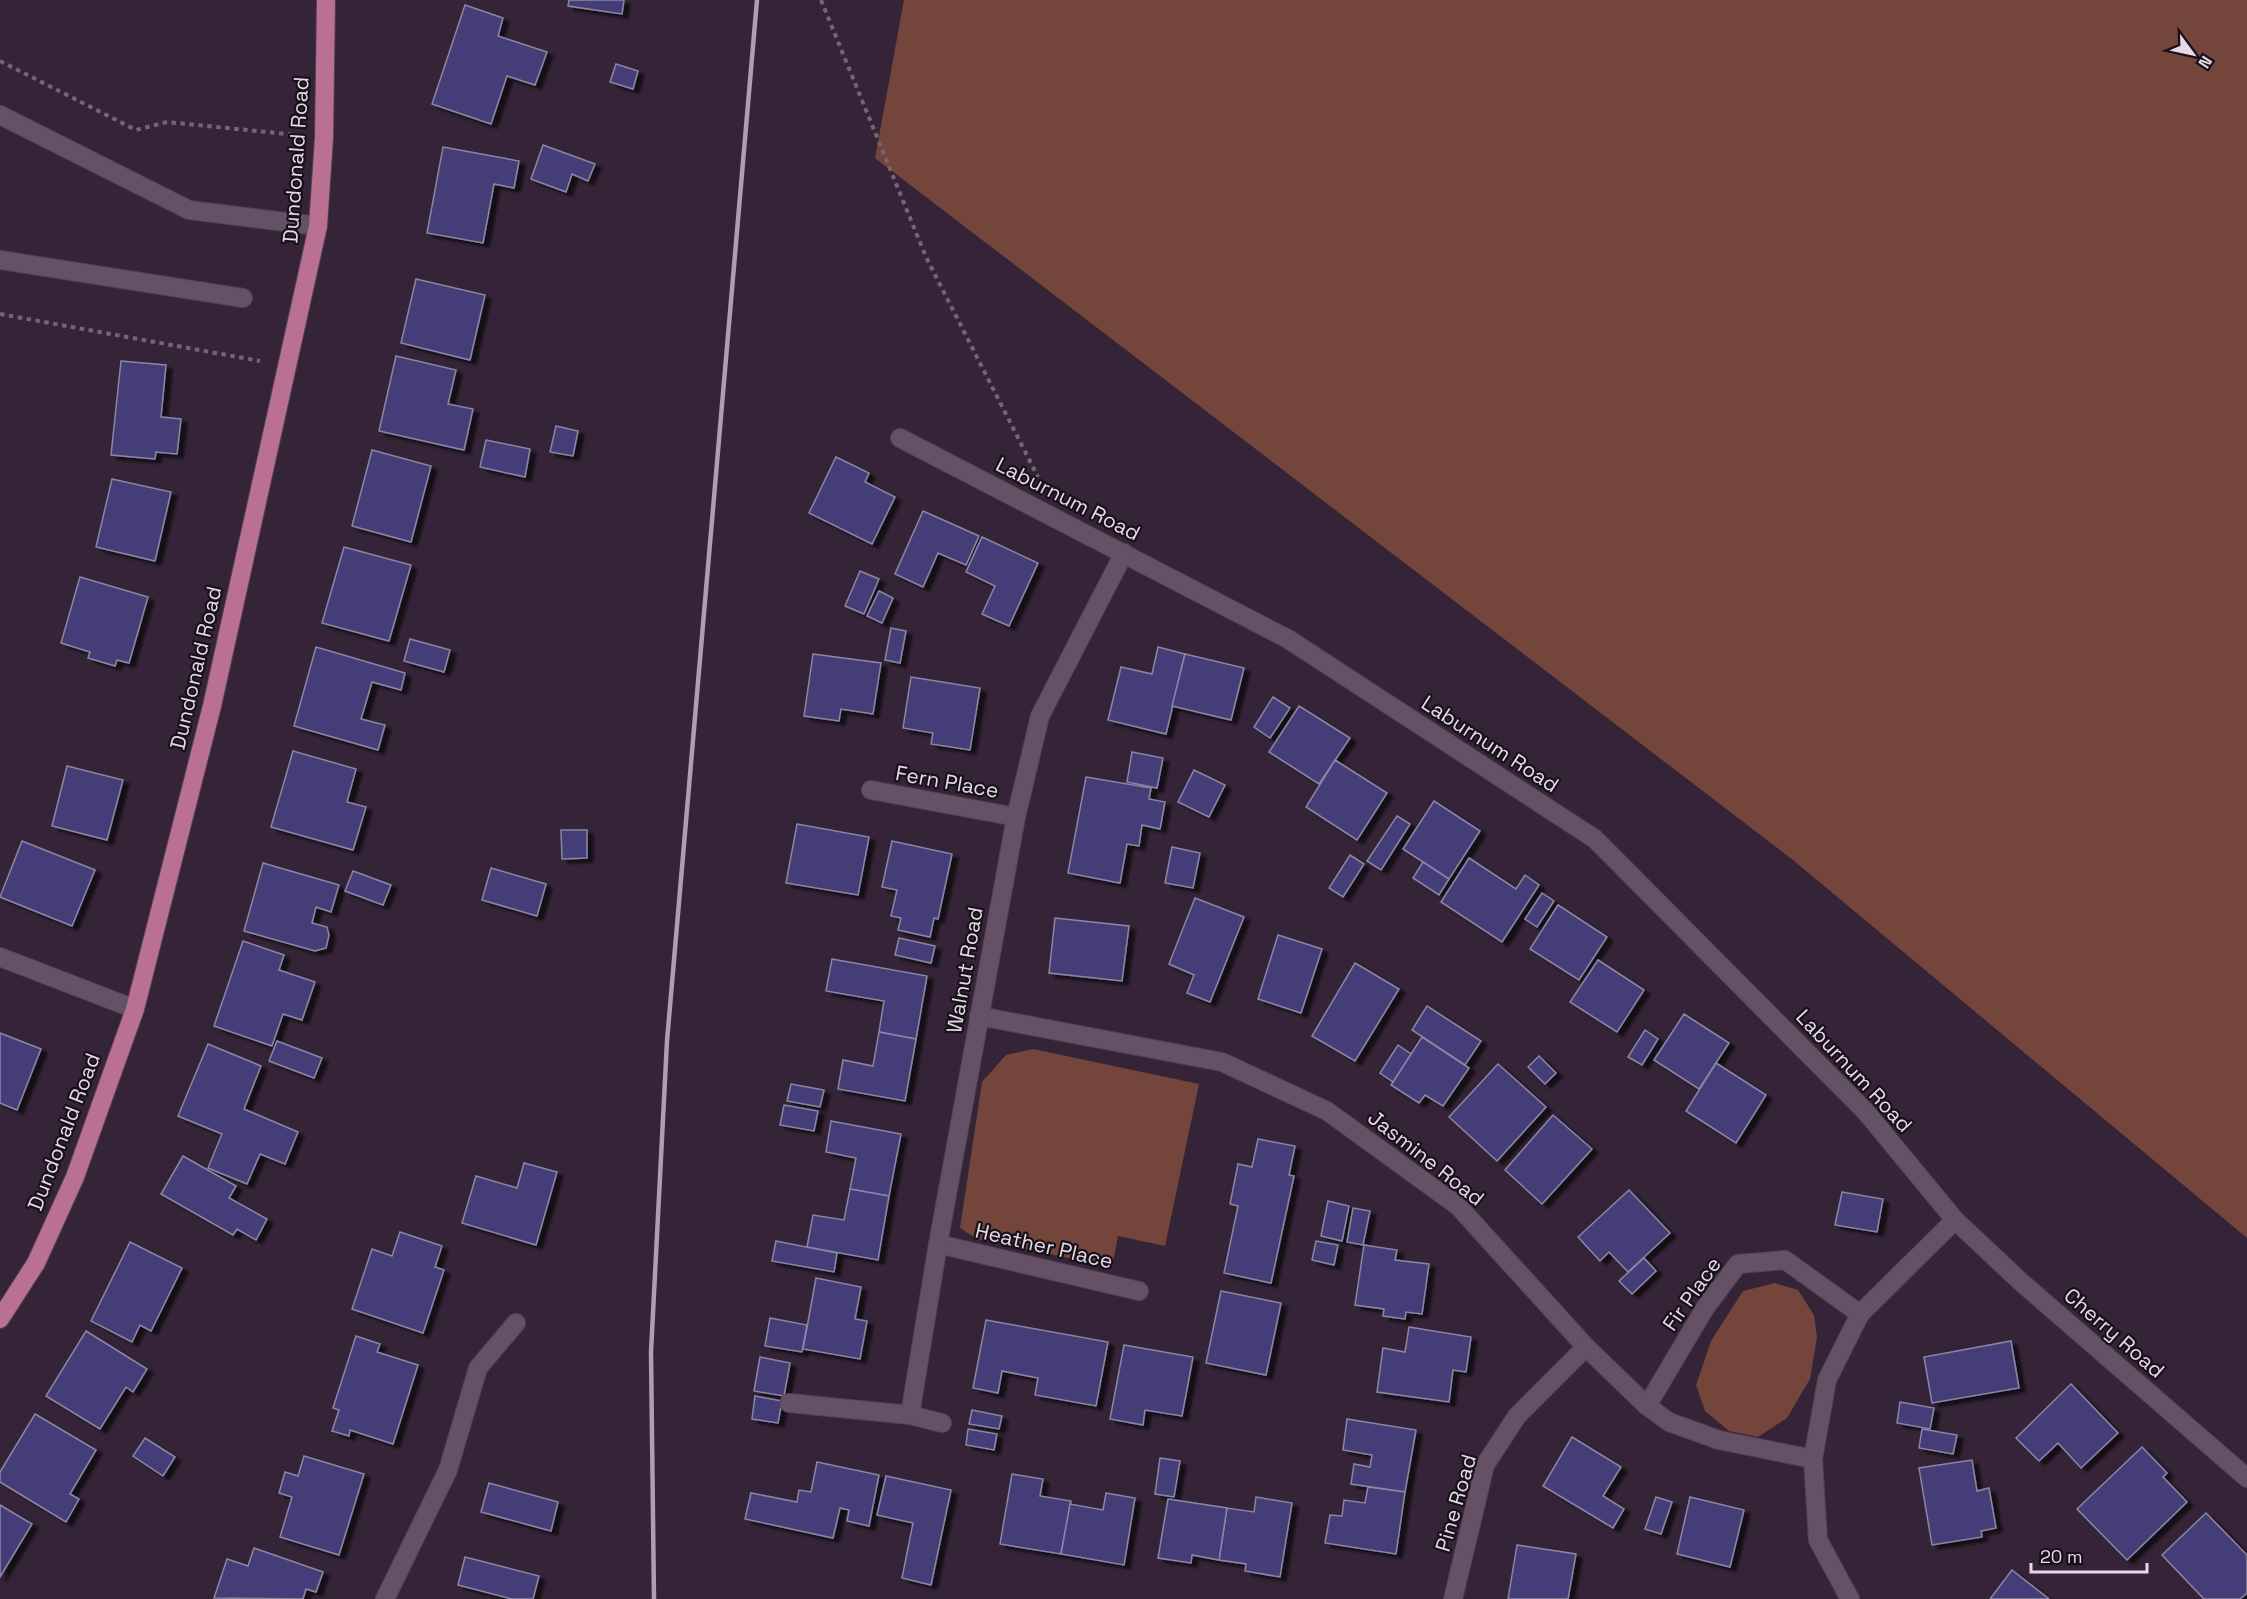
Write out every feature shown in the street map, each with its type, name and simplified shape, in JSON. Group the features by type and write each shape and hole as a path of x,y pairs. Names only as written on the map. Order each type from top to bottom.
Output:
{"main road":[{"name":"Dundonald Road","path":"0,1318 36,1263 75,1177 135,1009 212,706 318,226 324,138 326,0"}],"street":[{"path":"0,115 189,210 318,226"},
{"path":"0,260 243,298"},
{"name":"Laburnum Road","path":"900,438 1288,639 1595,838 1866,1112 1954,1220"},
{"name":"Walnut Road","path":"910,1415 938,1244 1016,817 1040,716 1124,553"},
{"name":"Fern Place","path":"871,790 1016,817"},
{"path":"0,957 135,1009"},
{"name":"Jasmine Road","path":"979,1016 1222,1062 1327,1112 1458,1206 1586,1347 1647,1406 1669,1422 1719,1440 1813,1459"},
{"path":"1850,1599 1818,1540 1813,1459 1827,1380 1860,1314 1954,1220"},
{"name":"Cherry Road","path":"1954,1220 2021,1282 2247,1478"},
{"name":"Heather Place","path":"938,1244 1139,1292"},
{"name":"Fir Place","path":"1647,1406 1705,1308 1738,1264 1785,1260 1860,1314"},
{"path":"385,1599 448,1470 478,1368 516,1323"},
{"name":"Pine Road","path":"1453,1599 1485,1465 1517,1416 1586,1347"},
{"path":"789,1403 910,1415 942,1424"}],"path":[{"path":"821,0 926,257 1040,480"},
{"path":"0,61 136,130 167,122 324,138"},
{"path":"0,315 287,366"}],"shaded area":[{"path":"904,0 2247,0 2247,1238 1793,860 875,158"},
{"path":"1033,1049 1199,1084 1165,1246 1118,1236 1112,1267 977,1239 960,1228 982,1082 1006,1055"},
{"path":"1775,1283 1798,1290 1814,1315 1817,1337 1810,1379 1787,1418 1758,1437 1729,1431 1705,1411 1696,1385 1711,1341 1743,1291"}],"building":[{"path":"569,0 624,0 622,14 568,6"},
{"path":"465,5 503,18 498,36 547,52 535,85 507,76 491,124 432,104"},
{"path":"616,64 638,71 633,89 610,82"},
{"path":"543,145 595,164 588,181 572,174 566,192 531,179"},
{"path":"443,147 519,161 514,188 494,184 483,243 427,233"},
{"path":"416,279 485,295 470,360 401,343"},
{"path":"396,356 456,370 448,404 473,409 464,450 379,431"},
{"path":"121,361 166,365 161,417 181,419 177,454 156,452 155,459 111,455"},
{"path":"556,426 578,431 573,456 550,452"},
{"path":"486,440 530,449 525,477 480,467"},
{"path":"372,450 431,466 411,542 352,526"},
{"path":"836,457 869,473 865,482 895,497 872,544 809,513"},
{"path":"112,479 171,492 155,561 96,547"},
{"path":"923,511 979,536 966,565 938,553 923,587 895,574"},
{"path":"982,537 1038,563 1009,626 982,614 995,586 966,572"},
{"path":"344,547 411,565 389,641 322,623"},
{"path":"860,571 879,579 864,614 845,606"},
{"path":"80,577 148,597 129,663 117,660 115,666 88,658 90,652 61,643"},
{"path":"879,591 893,598 882,623 867,616"},
{"path":"891,628 906,631 900,663 885,660"},
{"path":"410,639 450,650 444,672 404,661"},
{"path":"316,647 405,673 401,690 372,682 361,719 385,725 378,750 294,726"},
{"path":"1158,647 1185,654 1166,734 1108,720 1121,667 1152,674"},
{"path":"813,654 881,663 873,714 841,709 839,721 804,716"},
{"path":"1185,654 1244,668 1231,720 1172,706"},
{"path":"911,677 980,688 970,750 931,744 933,733 903,728"},
{"path":"1273,697 1290,708 1270,738 1254,727"},
{"path":"1299,706 1350,738 1319,784 1269,752"},
{"path":"293,751 356,769 347,802 366,807 353,850 271,827"},
{"path":"1132,752 1163,758 1157,788 1127,782"},
{"path":"1335,760 1387,793 1357,840 1306,807"},
{"path":"67,766 123,780 107,840 52,826"},
{"path":"1194,770 1225,785 1209,817 1178,802"},
{"path":"1086,777 1151,788 1149,799 1165,802 1160,829 1142,825 1139,846 1127,844 1120,883 1068,873"},
{"path":"1434,801 1480,831 1449,879 1403,849"},
{"path":"1397,816 1410,824 1381,870 1367,861"},
{"path":"797,824 869,837 858,895 786,883"},
{"path":"561,830 587,830 587,858 562,859"},
{"path":"22,841 95,870 72,926 0,897"},
{"path":"892,841 952,854 938,919 934,918 930,937 898,930 901,918 891,916 897,890 882,887"},
{"path":"1172,847 1200,853 1193,888 1165,883"},
{"path":"1350,855 1364,864 1343,897 1329,888"},
{"path":"1469,858 1516,889 1525,875 1539,885 1502,942 1441,902"},
{"path":"1423,862 1449,879 1439,895 1413,878"},
{"path":"263,863 339,885 331,912 316,907 312,923 327,927 329,935 326,948 315,951 244,931"},
{"path":"491,868 546,884 537,916 482,900"},
{"path":"353,871 391,885 383,905 345,891"},
{"path":"1542,893 1554,901 1537,927 1525,919"},
{"path":"1195,898 1244,917 1210,1002 1187,993 1194,975 1169,964"},
{"path":"1558,905 1607,937 1579,980 1530,949"},
{"path":"1055,918 1129,926 1122,981 1049,973"},
{"path":"1278,935 1322,949 1301,1013 1258,999"},
{"path":"899,938 935,946 931,963 895,955"},
{"path":"243,941 284,955 279,970 315,982 302,1020 283,1014 272,1046 214,1026"},
{"path":"832,959 927,976 916,1039 879,1032 884,1001 826,991"},
{"path":"1598,960 1644,990 1617,1032 1570,1002"},
{"path":"1355,963 1399,989 1355,1061 1312,1036"},
{"path":"1427,1006 1481,1041 1465,1065 1412,1030"},
{"path":"1684,1014 1729,1043 1699,1089 1654,1060"},
{"path":"1645,1030 1658,1039 1642,1065 1628,1057"},
{"path":"879,1032 916,1039 905,1101 838,1089 843,1060 873,1066"},
{"path":"0,1033 41,1049 17,1110 0,1103"},
{"path":"1422,1037 1469,1068 1443,1106 1425,1095 1419,1103 1391,1085"},
{"path":"277,1041 322,1058 314,1078 269,1061"},
{"path":"208,1044 261,1066 244,1109 298,1132 285,1164 260,1154 247,1184 208,1168 222,1134 178,1116"},
{"path":"1398,1045 1411,1054 1393,1082 1380,1073"},
{"path":"1539,1056 1556,1073 1545,1084 1528,1067"},
{"path":"1716,1063 1766,1095 1736,1143 1686,1111"},
{"path":"1498,1064 1546,1107 1497,1161 1449,1117"},
{"path":"791,1084 824,1090 820,1107 787,1101"},
{"path":"784,1105 818,1111 814,1131 780,1125"},
{"path":"1553,1115 1592,1149 1542,1204 1505,1170"},
{"path":"831,1121 901,1134 889,1196 850,1189 856,1158 826,1152"},
{"path":"1258,1139 1295,1146 1289,1175 1294,1176 1271,1283 1224,1273 1238,1206 1230,1204 1238,1164 1252,1167"},
{"path":"183,1156 236,1186 229,1198 267,1219 256,1240 237,1229 233,1235 161,1194"},
{"path":"524,1163 557,1172 536,1245 462,1223 476,1176 517,1188"},
{"path":"850,1189 889,1196 878,1260 807,1247 813,1215 844,1220"},
{"path":"1629,1190 1670,1233 1628,1272 1609,1252 1600,1261 1578,1237"},
{"path":"1842,1192 1883,1199 1877,1232 1835,1225"},
{"path":"1328,1201 1349,1206 1342,1241 1321,1236"},
{"path":"1353,1208 1370,1211 1363,1245 1347,1242"},
{"path":"400,1232 442,1246 435,1267 444,1270 423,1333 352,1309 372,1249 392,1256"},
{"path":"776,1241 837,1253 834,1272 772,1261"},
{"path":"1316,1241 1338,1245 1334,1265 1312,1260"},
{"path":"130,1242 182,1268 151,1331 140,1325 132,1342 91,1321"},
{"path":"1364,1245 1397,1250 1395,1260 1429,1264 1422,1314 1406,1312 1405,1319 1383,1316 1384,1309 1355,1305"},
{"path":"1644,1258 1656,1271 1632,1294 1619,1281"},
{"path":"816,1278 861,1287 855,1319 867,1321 860,1359 803,1349"},
{"path":"1221,1291 1281,1303 1266,1375 1206,1363"},
{"path":"770,1318 807,1325 802,1352 765,1346"},
{"path":"986,1320 1108,1342 1096,1406 1035,1395 1038,1378 1002,1371 998,1393 973,1388"},
{"path":"1409,1327 1471,1337 1466,1372 1453,1370 1449,1402 1377,1392 1383,1348 1405,1352"},
{"path":"86,1331 147,1369 133,1392 126,1387 100,1429 46,1396"},
{"path":"356,1336 380,1344 377,1352 418,1365 393,1444 350,1430 349,1436 332,1431 339,1410 333,1408"},
{"path":"2011,1341 2019,1388 1932,1403 1924,1357"},
{"path":"1124,1345 1193,1357 1182,1416 1145,1410 1143,1425 1110,1419"},
{"path":"760,1357 790,1363 784,1396 754,1391"},
{"path":"2071,1384 2118,1433 2081,1468 2058,1443 2039,1461 2016,1438"},
{"path":"755,1396 782,1401 778,1423 752,1419"},
{"path":"1900,1402 1934,1408 1930,1429 1897,1423"},
{"path":"972,1410 1002,1416 999,1429 969,1424"},
{"path":"35,1414 96,1450 70,1494 79,1499 66,1522 0,1482 0,1472"},
{"path":"1347,1419 1416,1430 1405,1492 1351,1484 1354,1464 1370,1467 1372,1455 1343,1450"},
{"path":"968,1429 997,1434 994,1450 966,1445"},
{"path":"1922,1429 1957,1435 1953,1454 1919,1448"},
{"path":"1572,1437 1621,1467 1603,1496 1624,1509 1613,1528 1543,1486"},
{"path":"145,1438 175,1457 163,1476 133,1456"},
{"path":"2142,1447 2167,1473 2163,1477 2187,1502 2127,1560 2077,1509"},
{"path":"304,1456 364,1474 339,1555 280,1537 292,1497 279,1493 285,1472 298,1476"},
{"path":"1160,1458 1180,1461 1174,1497 1155,1494"},
{"path":"1972,1460 1977,1491 1989,1488 1996,1528 1981,1531 1982,1537 1932,1545 1919,1468"},
{"path":"817,1462 879,1475 869,1526 847,1521 849,1510 840,1508 833,1538 745,1519 751,1493 797,1502 799,1490 811,1492"},
{"path":"1012,1474 1043,1479 1040,1496 1071,1501 1061,1554 1000,1544"},
{"path":"886,1476 951,1490 931,1585 902,1578 913,1523 877,1515"},
{"path":"489,1483 558,1502 551,1531 481,1512"},
{"path":"1368,1487 1405,1492 1396,1554 1325,1543 1330,1515 1342,1516 1344,1500 1365,1503"},
{"path":"1106,1493 1135,1498 1124,1565 1061,1554 1070,1504 1103,1510"},
{"path":"1256,1497 1292,1503 1280,1577 1245,1571 1246,1564 1219,1560 1227,1508 1254,1512"},
{"path":"1656,1497 1672,1502 1661,1534 1645,1529"},
{"path":"1690,1497 1744,1510 1730,1567 1677,1554"},
{"path":"1168,1499 1227,1508 1219,1560 1192,1555 1191,1563 1158,1558"},
{"path":"0,1505 32,1524 0,1577"},
{"path":"2206,1513 2247,1555 2247,1593 2240,1599 2204,1599 2162,1555"},
{"path":"1517,1545 1576,1554 1568,1599 1508,1599"},
{"path":"254,1548 323,1572 316,1592 306,1589 303,1599 214,1598 227,1559 248,1566"},
{"path":"465,1557 539,1576 533,1599 512,1599 458,1585"},
{"path":"2012,1570 2049,1599 1990,1599"}],"railway":[{"path":"654,1599 651,1352 667,1041 757,0"}]}
